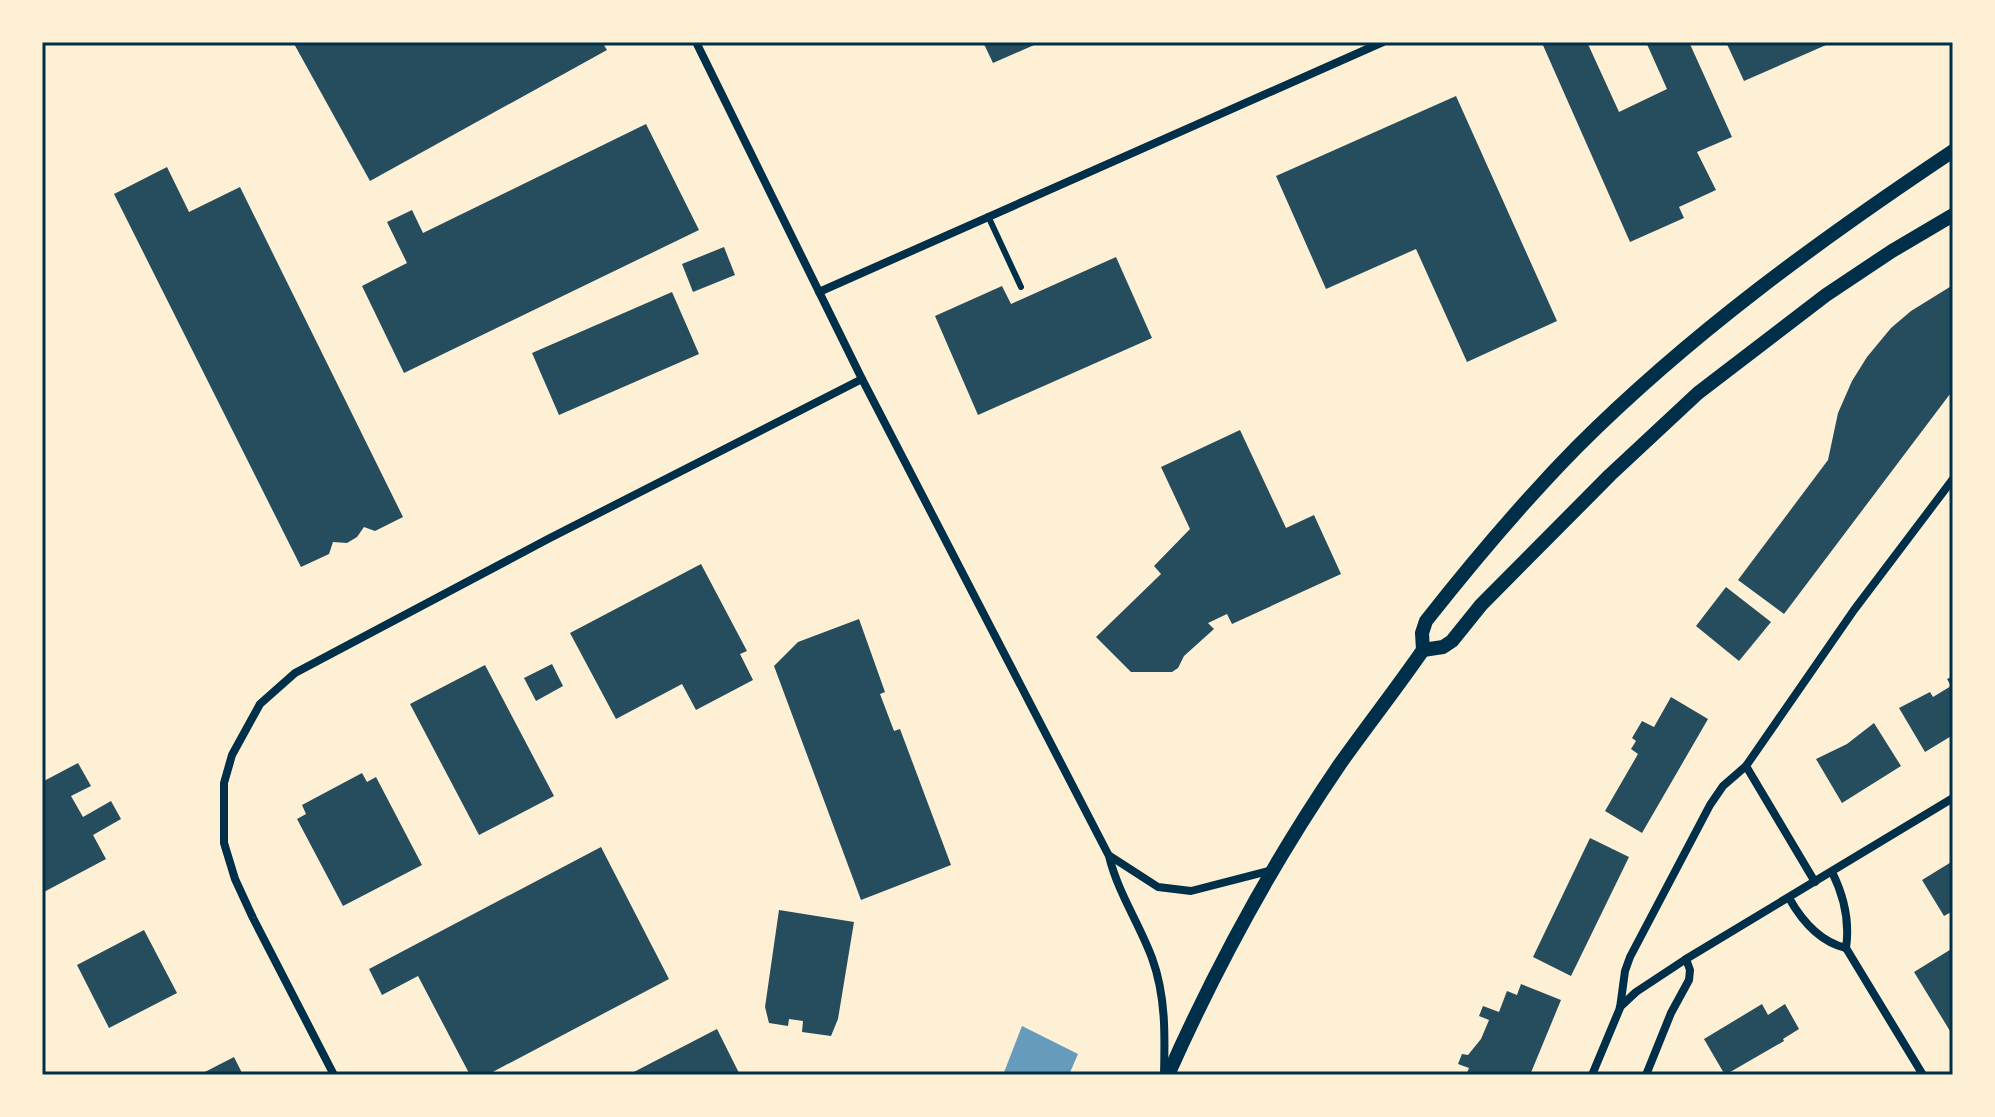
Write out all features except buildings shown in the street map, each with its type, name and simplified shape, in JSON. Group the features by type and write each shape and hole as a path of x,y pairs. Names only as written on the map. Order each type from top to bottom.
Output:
{"street":[{"path":"696,42 862,379 1109,856 1114,880 1152,957 1157,976 1166,1075"},
{"path":"1356,42 1361,52"},
{"path":"819,292 1383,42"},
{"path":"1166,1075 1208,988 1273,869 1339,766 1423,650 1422,633 1426,621 1511,517 1622,404 1751,294 1953,151"},
{"path":"1423,650 1443,647 1452,641 1481,605 1610,475 1698,393 1826,295 1953,215"},
{"path":"334,1075 253,918 235,879 224,843 224,783 238,743 260,704 295,673 548,539 862,379"},
{"path":"1592,1075 1620,1008 1630,957 1710,805 1723,786 1746,766 1854,610 1953,479"},
{"path":"1746,766 1815,882"},
{"path":"1620,1008 1636,992 1686,959 1953,798"},
{"path":"1109,856 1158,887 1191,891 1273,869"},
{"path":"1832,872 1845,907 1846,948"},
{"path":"1789,898 1821,937 1846,948 1923,1075"},
{"path":"1646,1075 1671,1013 1689,980 1690,970 1686,959"}],"lane":[{"path":"988,216 1021,287"}],"water":[{"path":"1022,1026 1078,1054 1069,1075 1003,1075"}]}
